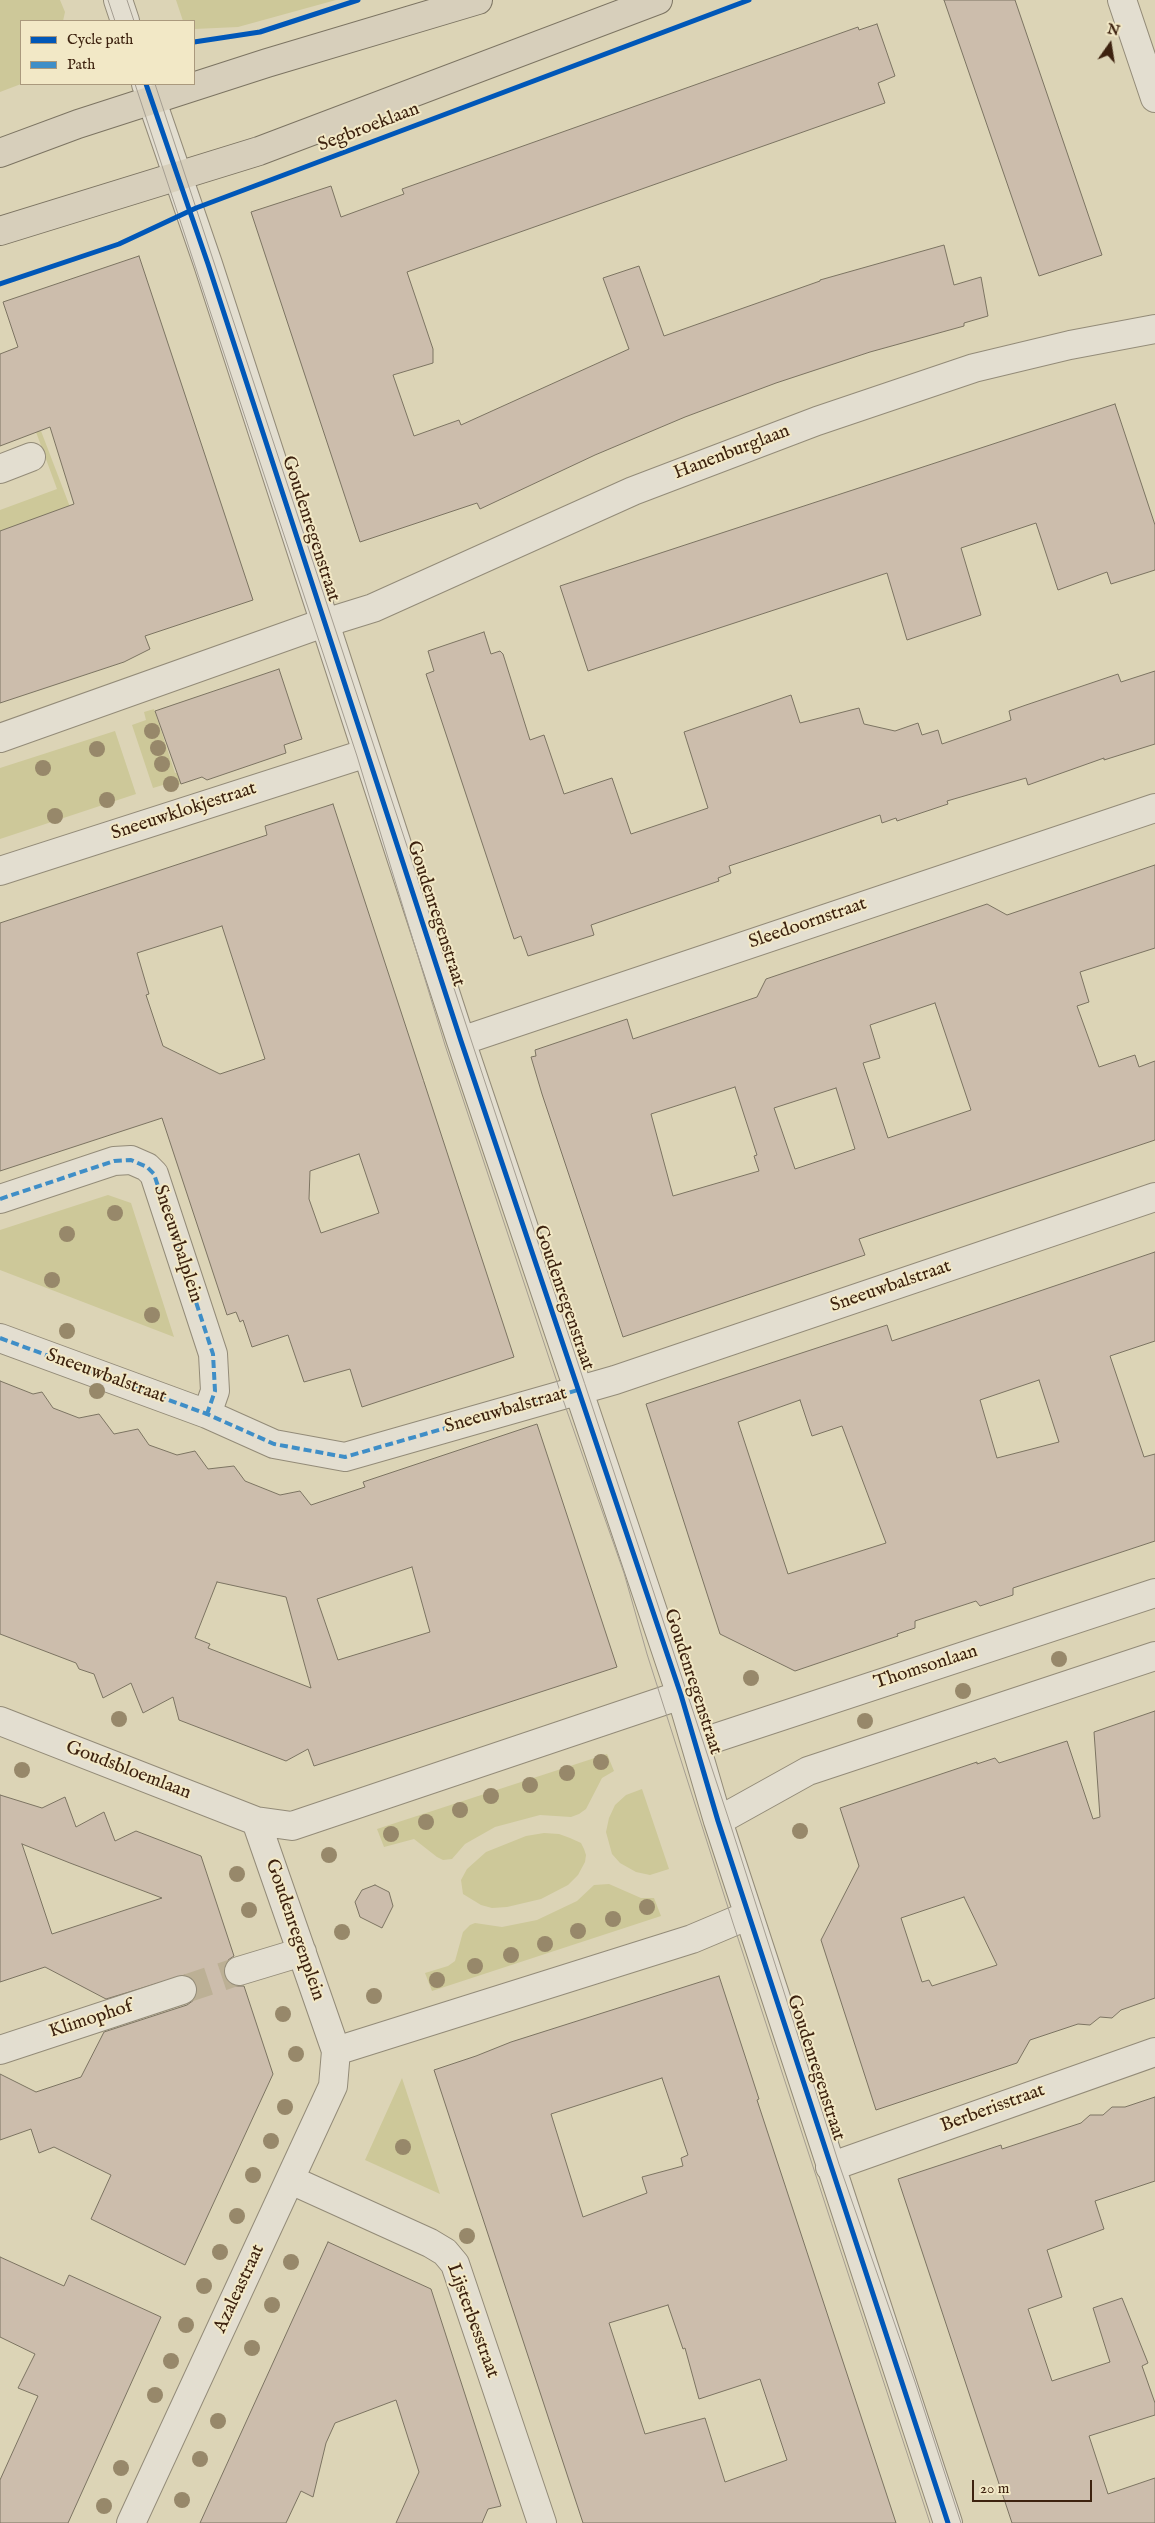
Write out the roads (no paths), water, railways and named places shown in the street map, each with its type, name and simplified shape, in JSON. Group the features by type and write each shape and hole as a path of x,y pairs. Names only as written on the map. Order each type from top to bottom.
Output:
{"main road":[{"path":"195,81 267,63 478,0"},
{"name":"Segbroeklaan","path":"0,231 259,150 658,0"},
{"path":"0,153 78,124 149,93 180,85"}],"street":[{"path":"118,0 125,20"},
{"path":"1122,0 1155,98"},
{"name":"Goudenregenstraat","path":"149,93 461,1041 681,1695 697,1744 718,1821 948,2523"},
{"name":"Hanenburglaan","path":"325,623 372,608 633,491 817,421 974,368 1070,345 1155,329"},
{"path":"0,469 31,457"},
{"path":"0,738 325,623"},
{"name":"Sneeuwklokjestraat","path":"0,871 367,753"},
{"name":"Sleedoornstraat","path":"461,1041 1155,808"},
{"name":"Sneeuwbalplein","path":"0,1199 114,1160 131,1160 154,1174 213,1354 215,1391 206,1414"},
{"name":"Sneeuwbalstraat","path":"0,1338 206,1414 274,1444 345,1457 615,1380 1155,1197"},
{"name":"Thomsonlaan","path":"697,1744 1155,1593"},
{"path":"718,1821 808,1771 1155,1656"},
{"path":"256,1821 292,1826 681,1695"},
{"name":"Goudsbloemlaan","path":"0,1721 256,1821"},
{"name":"Goudenregenplein","path":"256,1821 336,2051"},
{"path":"336,2051 692,1939 749,1916"},
{"path":"239,1971 302,1952"},
{"name":"Klimophof","path":"0,2050 182,1990"},
{"name":"Azaleastraat","path":"131,2523 333,2086 336,2051"},
{"name":"Berberisstraat","path":"830,2167 1155,2052"},
{"name":"Lijsterbesstraat","path":"291,2180 430,2243 445,2252 455,2264 542,2523"}],"tunnel":[{"path":"182,1990 239,1971"}],"tram line":[{"path":"108,0 115,20"},
{"path":"127,0 134,20"},
{"path":"135,85 357,756 445,1045 561,1394 624,1573 647,1654 733,1923 930,2523"},
{"path":"155,85 728,1817 839,2164 915,2382 961,2523"}]}
